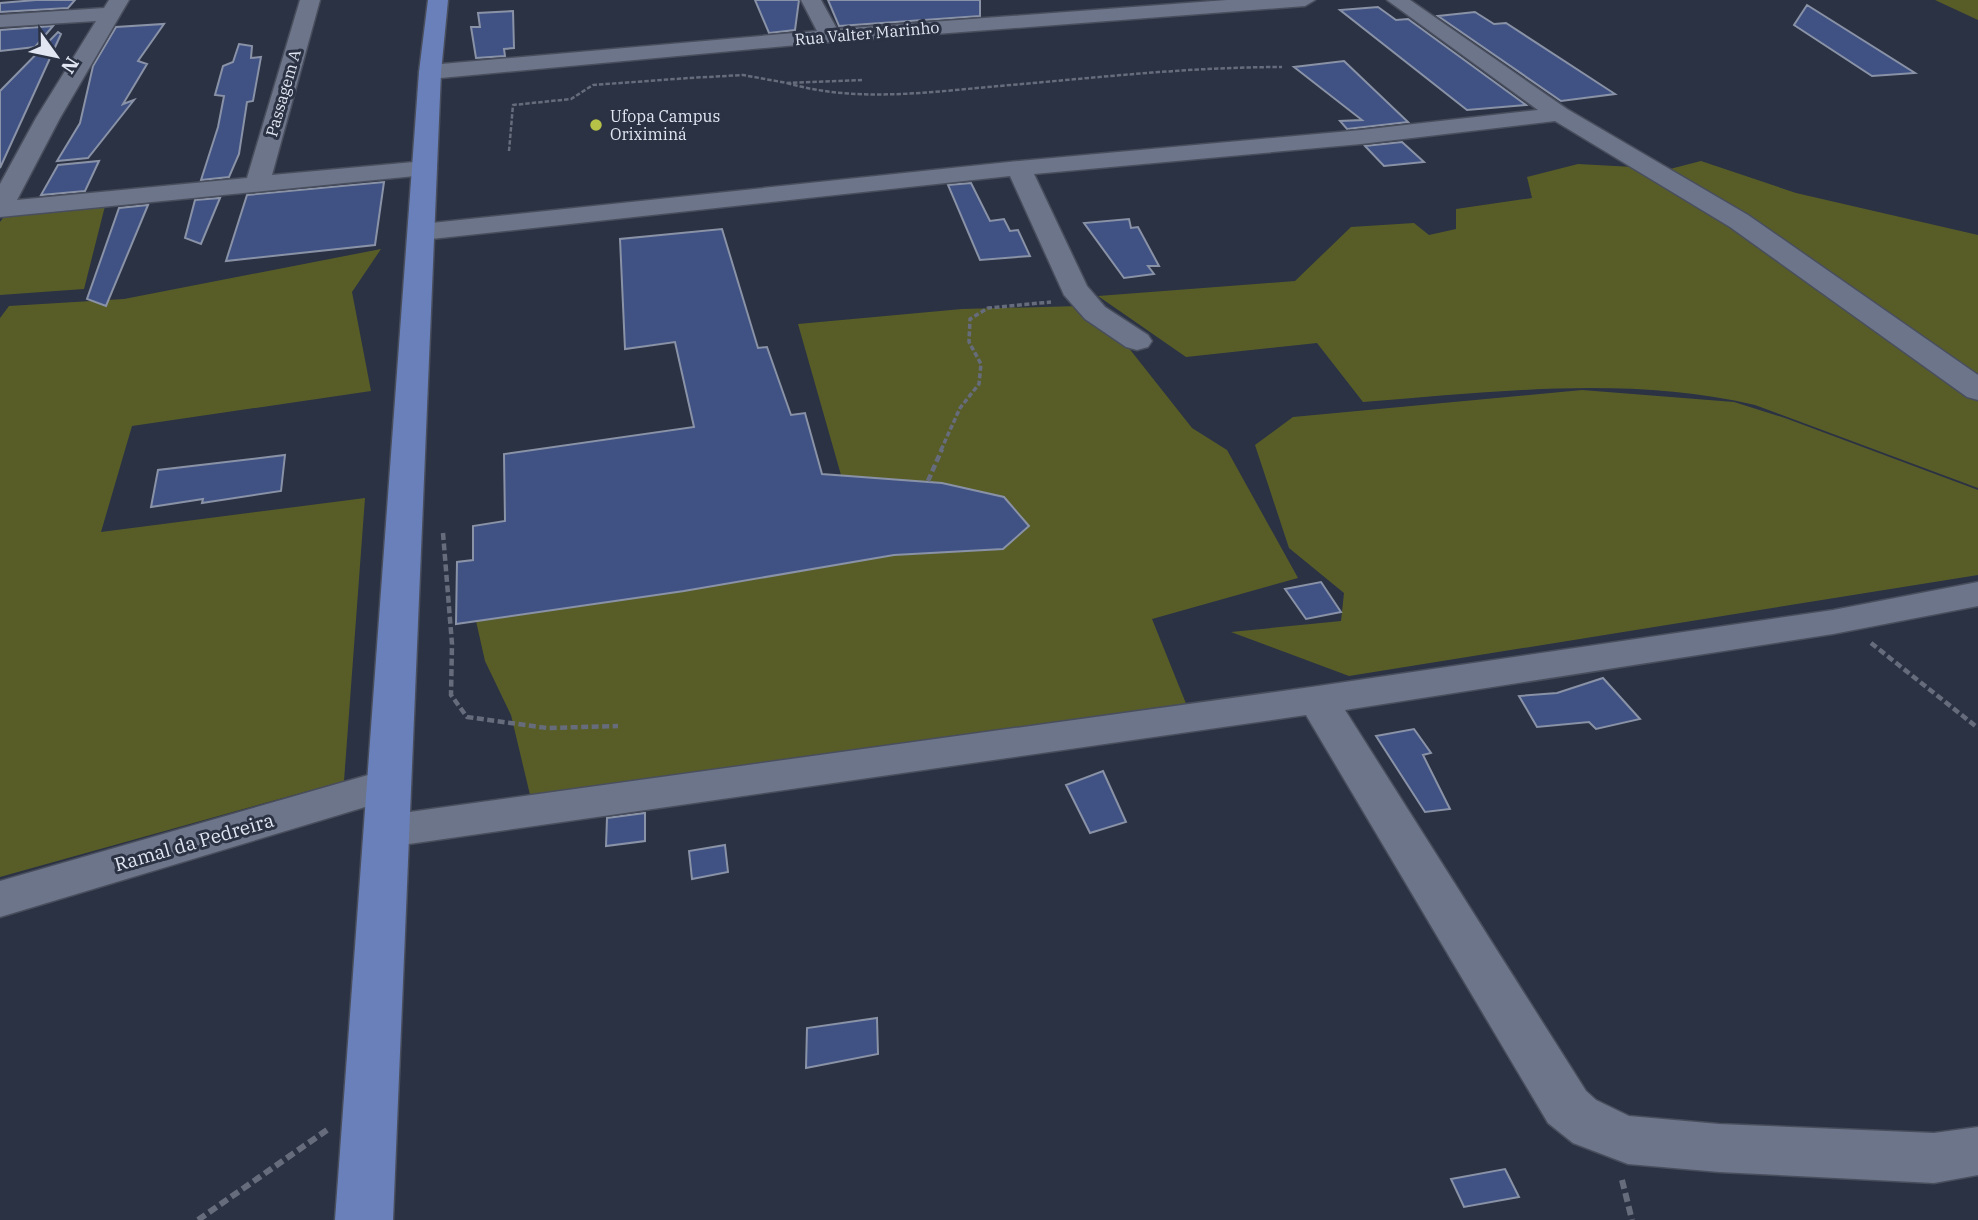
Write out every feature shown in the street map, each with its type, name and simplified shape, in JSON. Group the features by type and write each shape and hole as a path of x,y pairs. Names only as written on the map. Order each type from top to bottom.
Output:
{"main road":[{"path":"365,1220 430,72 438,0"}],"street":[{"name":"Passagem A","path":"257,185 310,0"},
{"path":"811,0 830,36"},
{"name":"Rua Valter Marinho","path":"430,72 830,36 1100,7 1305,0"},
{"path":"1397,0 1559,114 1739,221 1978,390"},
{"path":"0,208 48,118 115,7"},
{"path":"0,21 115,7"},
{"path":"422,232 1019,168 1361,137 1559,114"},
{"path":"0,208 425,168"},
{"path":"1019,168 1074,289 1095,313 1137,341"},
{"path":"388,831 1318,699 1844,619 1978,594"},
{"path":"1318,699 1567,1107 1577,1117 1628,1140 1719,1148 1934,1158 1978,1151"},
{"name":"Ramal da Pedreira","path":"0,899 389,784"}],"path":[{"path":"509,151 513,105 571,99 593,85 743,75 787,83 810,91 895,93 974,89 1190,69 1282,67"},
{"path":"787,83 862,80"},
{"path":"928,481 960,408 979,384 981,363 969,342 970,319 988,309 1021,303 1084,302"},
{"path":"443,533 452,644 451,695 467,717 547,728 618,726"},
{"path":"1844,619 1978,728"},
{"path":"198,1220 371,1100"}],"green space":[{"path":"1935,0 1978,0 1978,20"},
{"path":"1701,161 1796,193 1978,235 1978,488 1755,405 1706,396 1658,390 1559,388 1363,402 1317,343 1186,357 1098,296 1295,281 1351,227 1414,223 1429,235 1456,229 1456,209 1532,198 1527,177 1578,164 1670,169"},
{"path":"105,206 84,289 0,295 0,222 6,214"},
{"path":"381,249 352,292 371,391 132,426 101,532 365,498 344,781 0,877 0,318 9,306 124,299"},
{"path":"1080,306 1128,347 1192,428 1227,450 1298,578 1152,619 1187,706 531,799 511,715 485,661 476,621 684,591 894,555 1003,549 1029,526 1004,497 942,483 841,475 798,324 962,309"},
{"path":"1582,390 1734,402 1785,418 1978,490 1978,575 1349,676 1231,632 1341,621 1344,593 1289,548 1255,445 1293,417"}],"building":[{"path":"75,0 68,8 0,12 0,3"},
{"path":"755,0 799,0 795,30 769,33"},
{"path":"828,0 980,0 980,16 839,26"},
{"path":"1807,5 1915,73 1872,76 1794,25"},
{"path":"1378,7 1396,20 1408,19 1526,105 1467,110 1340,10"},
{"path":"513,11 514,48 504,49 505,56 476,58 471,27 480,27 478,13"},
{"path":"1475,12 1494,24 1506,23 1615,94 1561,101 1438,16"},
{"path":"164,24 138,61 147,64 123,104 134,100 88,158 57,161 80,123 93,66 116,27"},
{"path":"53,26 35,47 0,51 0,30"},
{"path":"58,32 61,34 0,168 0,91"},
{"path":"239,44 252,46 251,58 261,57 253,101 247,102 239,154 229,177 201,180 218,127 224,96 215,95 223,66 233,62"},
{"path":"1344,61 1408,122 1347,129 1340,121 1362,120 1294,67"},
{"path":"1402,142 1424,162 1384,166 1365,146"},
{"path":"99,161 85,191 41,195 58,165"},
{"path":"384,182 375,245 226,261 247,195"},
{"path":"971,183 990,221 1004,219 1010,231 1018,230 1030,256 980,260 948,185"},
{"path":"220,198 201,244 185,238 195,200"},
{"path":"148,205 106,306 87,299 119,208"},
{"path":"1129,219 1131,228 1138,227 1159,266 1148,266 1154,274 1124,278 1084,223"},
{"path":"722,229 758,348 767,347 791,415 805,413 822,474 942,483 1004,497 1029,526 1003,549 894,555 684,591 456,624 457,562 473,560 473,526 505,521 504,454 694,427 675,342 625,349 620,239"},
{"path":"285,455 281,491 202,503 203,499 151,507 158,470"},
{"path":"1321,582 1341,612 1306,619 1285,589"},
{"path":"1603,678 1640,719 1596,729 1589,722 1537,727 1519,696 1557,693"},
{"path":"1414,729 1431,753 1423,755 1450,809 1425,812 1376,736"},
{"path":"1103,771 1126,822 1090,833 1066,785"},
{"path":"645,813 645,841 606,846 607,818"},
{"path":"725,845 728,872 692,879 689,851"},
{"path":"877,1018 878,1054 806,1068 807,1028"},
{"path":"1505,1169 1519,1197 1464,1207 1451,1179"}],"place":[{"name":"Ufopa Campus Oriximiná","path":"596,125"}]}
